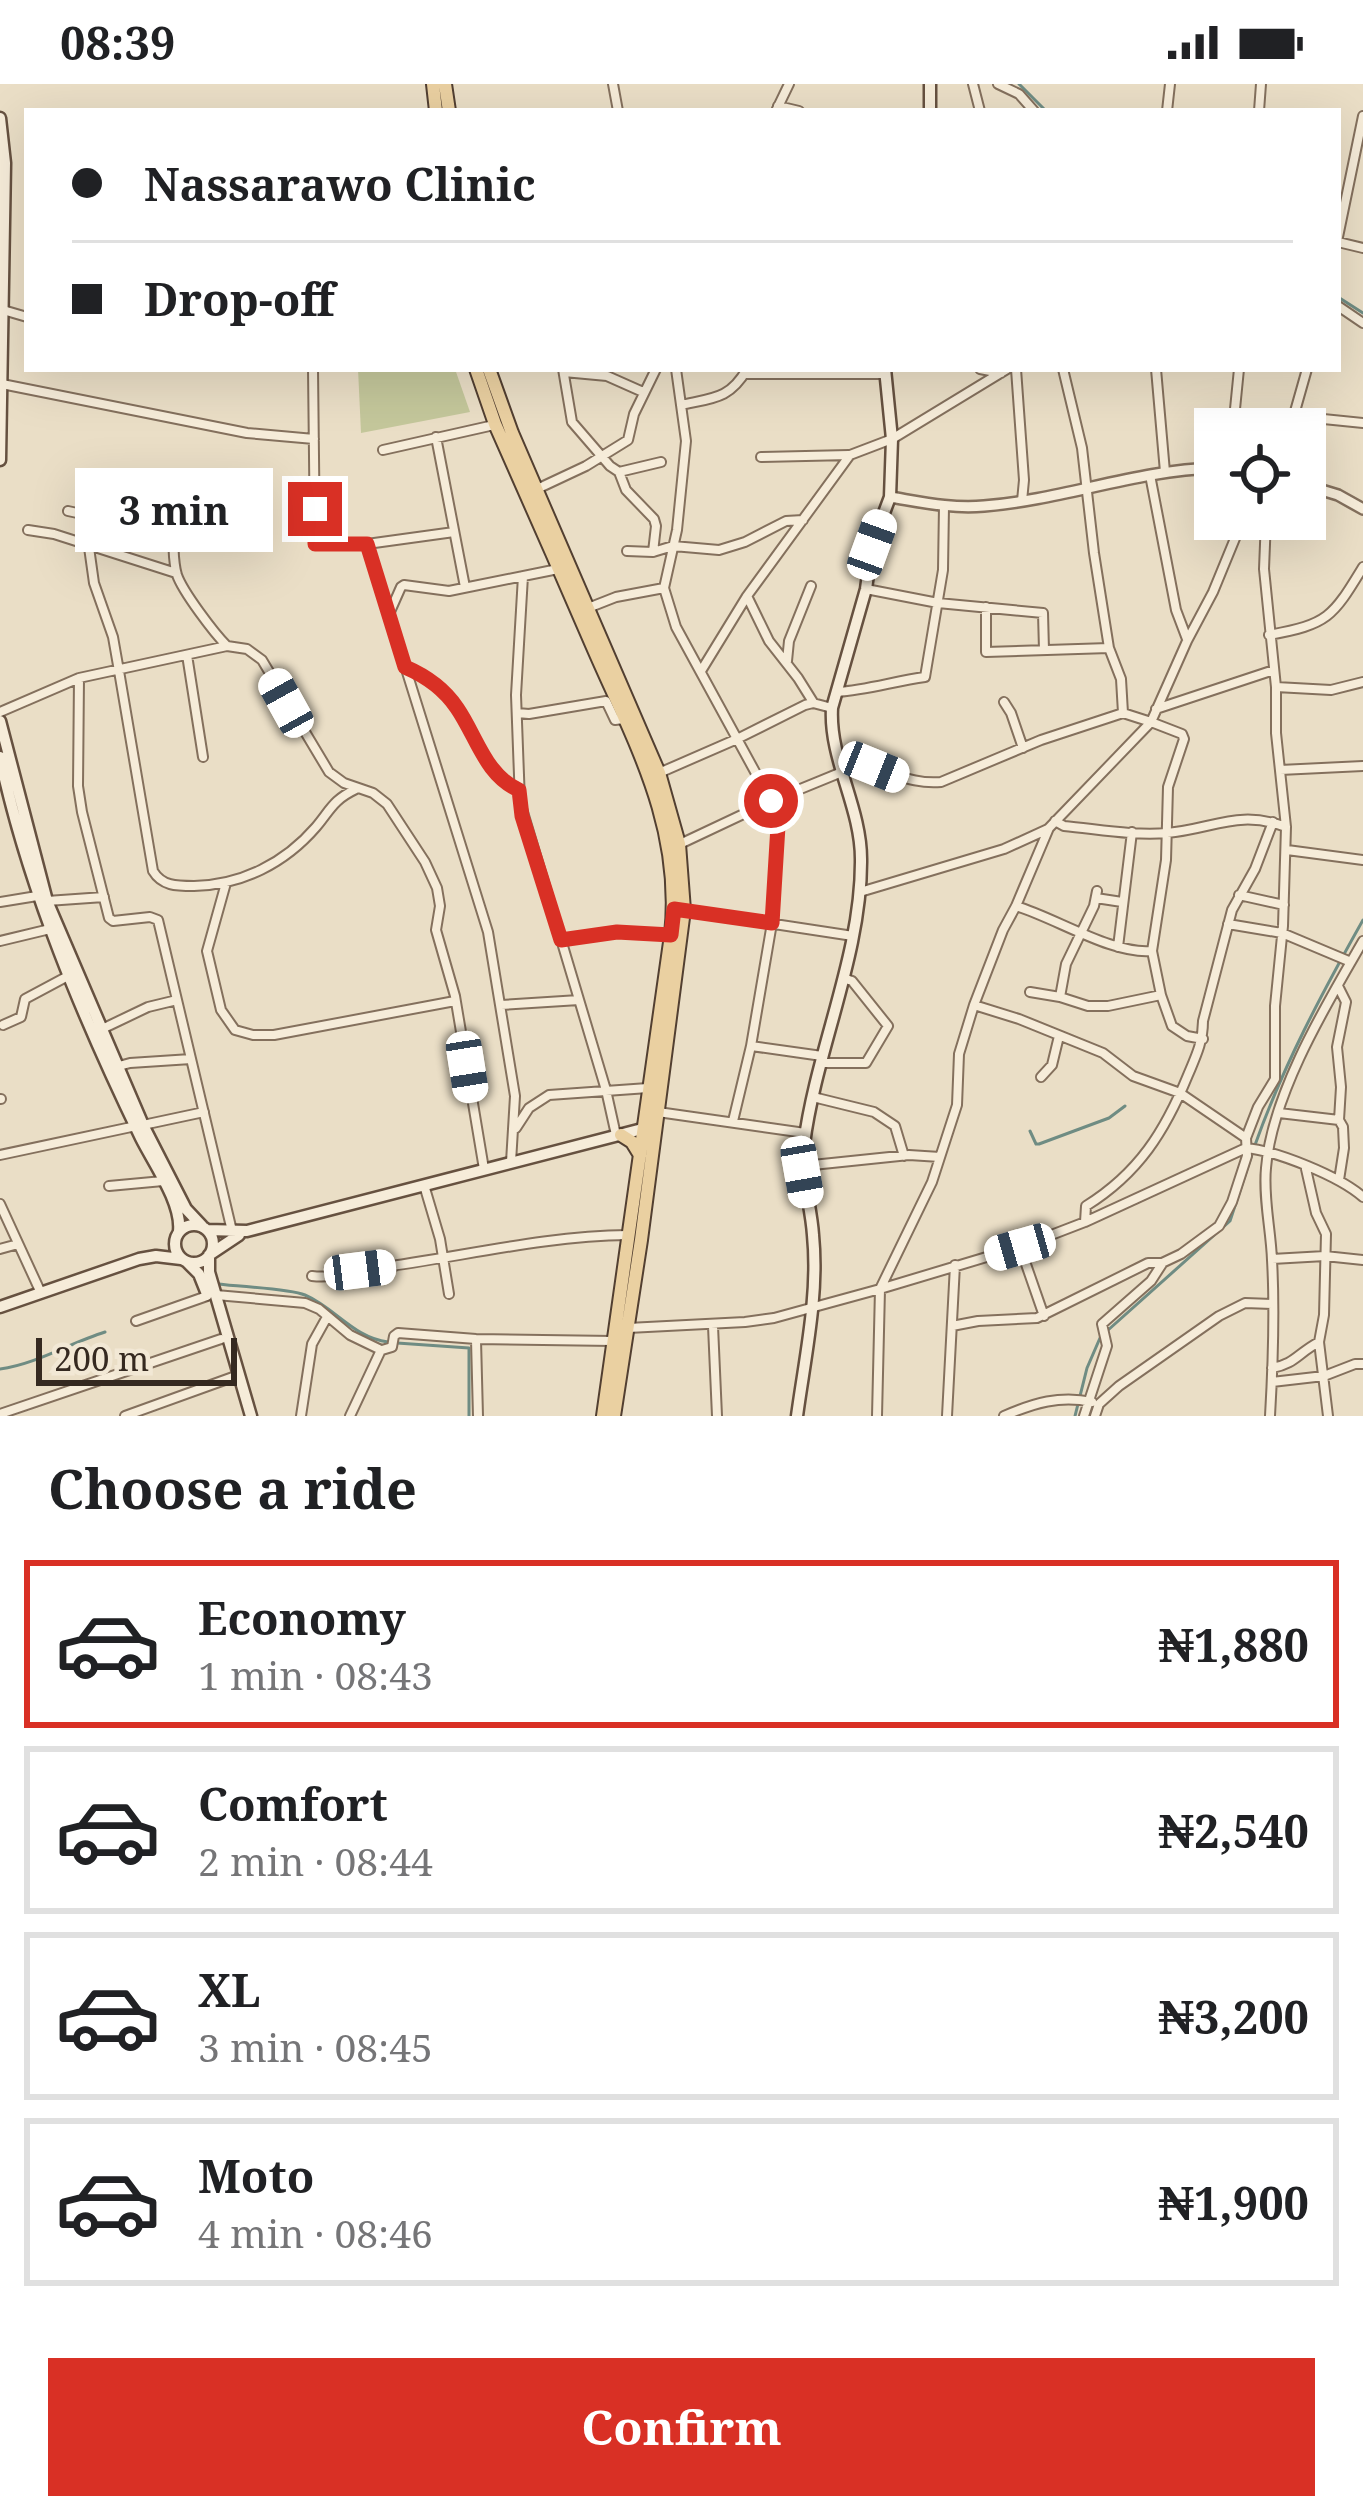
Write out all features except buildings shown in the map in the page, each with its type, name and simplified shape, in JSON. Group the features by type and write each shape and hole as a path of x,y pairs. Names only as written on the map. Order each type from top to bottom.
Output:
{"main road":[{"path":"0,118 5,163 0,460"},
{"path":"477,372 495,424 649,777 665,824 679,909 671,935 650,1088 650,1128 614,1416"},
{"path":"490,372 659,773 679,844 679,909 658,1112 640,1156 603,1416"},
{"path":"797,1416 812,1308 813,1234 802,1166 806,1132 860,892 858,821 831,726 832,708 866,589 872,545 890,497 892,439 885,372"},
{"path":"0,716 2,749 50,928 177,1208 175,1247 211,1296 248,1416"},
{"path":"42,898 119,1066 140,1126 186,1209 212,1239 211,1296 248,1416"},
{"path":"0,1307 139,1258 193,1224 248,1231 650,1128"},
{"path":"618,1135 632,1142 640,1156"},
{"path":"139,1258 200,1262 248,1231"}],"street":[{"path":"777,108 788,84"},
{"path":"998,84 1019,94 1031,108"},
{"path":"1341,225 1363,116"},
{"path":"3,310 24,315"},
{"path":"313,372 315,544 367,544 454,532"},
{"path":"563,372 572,422 619,472 626,490 654,519 653,552"},
{"path":"607,372 643,392"},
{"path":"537,489 628,440 654,372"},
{"path":"676,372 686,441 674,546 664,588 676,627 771,801 778,826 772,923 733,1121"},
{"path":"681,405 737,387 746,372"},
{"path":"761,458 850,455 892,439 1005,372"},
{"path":"1008,372 1024,480 1022,502"},
{"path":"1064,372 1089,489 1094,553 1109,648 1121,679 1123,713"},
{"path":"1156,372 1165,472"},
{"path":"1235,408 1239,372"},
{"path":"1296,408 1306,372"},
{"path":"2,384 247,434 314,439"},
{"path":"1326,419 1363,423"},
{"path":"382,450 495,424"},
{"path":"436,437 465,587"},
{"path":"700,672 748,596 850,455"},
{"path":"619,472 662,462"},
{"path":"890,497 980,507 1194,470"},
{"path":"1150,475 1176,610 1187,641"},
{"path":"1326,491 1363,508"},
{"path":"156,504 173,526 176,573 227,646"},
{"path":"835,692 925,676 944,569 944,506"},
{"path":"68,511 85,519 94,583 119,670 158,879 168,885 199,886 251,877 315,828 334,801 358,788"},
{"path":"628,551 653,552 674,546 719,550 786,521 803,520"},
{"path":"28,530 42,530 176,573"},
{"path":"877,1416 880,1289 932,1182 957,1105 959,1054 1003,930 1052,825 1151,722 1234,540"},
{"path":"952,1326 1044,1316 1148,1263 1162,1263 1181,1254 1219,1226 1232,1202 1258,1107 1275,1079 1275,1006 1284,905 1286,827 1265,540"},
{"path":"367,544 488,932 515,1096 511,1162"},
{"path":"1269,634 1325,620 1363,567"},
{"path":"389,615 404,585 438,591 559,569"},
{"path":"523,575 517,713 522,816 618,1135"},
{"path":"787,662 793,628 811,586"},
{"path":"588,608 664,588"},
{"path":"866,589 938,603 1043,613 1044,650"},
{"path":"748,596 769,641 814,704"},
{"path":"986,608 986,652 1109,648"},
{"path":"0,716 79,678 227,646 247,649 262,660 329,772 388,804 437,888 436,930 456,1000 484,1169"},
{"path":"187,655 203,757"},
{"path":"405,667 421,674 454,703 492,768 504,784 519,790"},
{"path":"1155,710 1274,670"},
{"path":"79,678 82,812 110,920 158,920 232,1232"},
{"path":"1276,687 1331,690 1363,682"},
{"path":"517,713 606,701 615,720 624,719"},
{"path":"1004,701 1023,748"},
{"path":"659,773 805,705 832,708"},
{"path":"679,844 859,765 905,780 940,782 1123,713 1151,722 1184,736 1168,788 1166,860 1152,951 1172,1026 1203,1039"},
{"path":"1280,770 1363,766"},
{"path":"860,892 1004,848 1052,825 1166,833 1260,819 1286,827"},
{"path":"1085,1222 1086,1206 1108,1192 1158,1137 1180,1093 1203,1039 1203,1021 1228,924 1273,822"},
{"path":"1118,947 1132,832"},
{"path":"1286,850 1363,860"},
{"path":"227,881 207,951 221,1010 235,1030 274,1035 456,1000"},
{"path":"1060,997 1066,964 1096,895 1122,902"},
{"path":"1239,896 1284,905"},
{"path":"0,902 104,897"},
{"path":"1016,906 1118,947 1152,951"},
{"path":"679,909 853,936"},
{"path":"1228,924 1282,933 1345,959"},
{"path":"0,940 50,928"},
{"path":"561,940 617,932 671,935"},
{"path":"1270,1416 1273,1259 1265,1174 1268,1151 1304,1049 1338,986 1345,959 1363,941"},
{"path":"3,1025 20,1017 26,999 70,975"},
{"path":"751,1046 866,1063 888,1026 852,980 842,978"},
{"path":"1338,986 1346,1002 1337,1047 1344,1148 1339,1180"},
{"path":"1030,992 1088,1006 1161,995"},
{"path":"102,1029 148,1007 177,1000"},
{"path":"500,1005 579,1000"},
{"path":"974,1005 1103,1053 1133,1076 1180,1093 1247,1144 1339,1180 1363,1197"},
{"path":"1041,1076 1052,1064 1059,1036"},
{"path":"119,1066 191,1059"},
{"path":"514,1130 530,1108 549,1095 650,1088"},
{"path":"812,1097 874,1112 895,1126 904,1156"},
{"path":"0,1155 204,1112"},
{"path":"658,1112 806,1132"},
{"path":"1279,1113 1339,1120"},
{"path":"628,1328 713,1326 774,1318 880,1289 1085,1222 1247,1144"},
{"path":"802,1166 940,1157"},
{"path":"1306,1168 1326,1234 1319,1342 1328,1416"},
{"path":"109,1186 163,1180"},
{"path":"424,1185 449,1294"},
{"path":"0,1204 41,1293"},
{"path":"312,1276 327,1278 557,1238 630,1235"},
{"path":"0,1249 18,1244"},
{"path":"1020,1247 1044,1316"},
{"path":"1273,1259 1363,1259"},
{"path":"1084,1416 1107,1340 1104,1321 1151,1281 1162,1263"},
{"path":"946,1416 955,1265"},
{"path":"136,1322 211,1296 289,1300 319,1309 350,1335 389,1346"},
{"path":"1004,1416 1035,1403 1072,1398 1091,1402 1219,1316 1245,1303 1273,1304"},
{"path":"301,1416 311,1344 327,1317"},
{"path":"713,1326 717,1416"},
{"path":"350,1416 398,1333 615,1342"},
{"path":"0,1414 221,1339"},
{"path":"476,1339 478,1416"},
{"path":"1272,1368 1289,1365 1319,1342"},
{"path":"1272,1382 1324,1376 1363,1364"},
{"path":"125,1416 233,1377"},
{"path":"1091,1402 1095,1416"}],"green space":[{"path":"358,372 456,372 470,412 361,433"}],"waterway":[{"path":"1019,84 1043,108"},
{"path":"1341,299 1363,313"},
{"path":"1255,1145 1304,1030 1363,920"},
{"path":"1030,1131 1039,1144 1109,1118 1125,1106"},
{"path":"1107,1331 1230,1221 1252,1154"},
{"path":"219,1284 305,1295 365,1335 388,1342"},
{"path":"0,1369 105,1332"},
{"path":"1075,1416 1100,1338"},
{"path":"397,1343 469,1348 469,1416"}],"route":[{"path":"315,509 315,544 367,544 405,667 421,674 454,703 492,768 504,784 519,790 522,816 561,940 617,932 671,935 674,909 772,923 778,826 771,801"}]}
